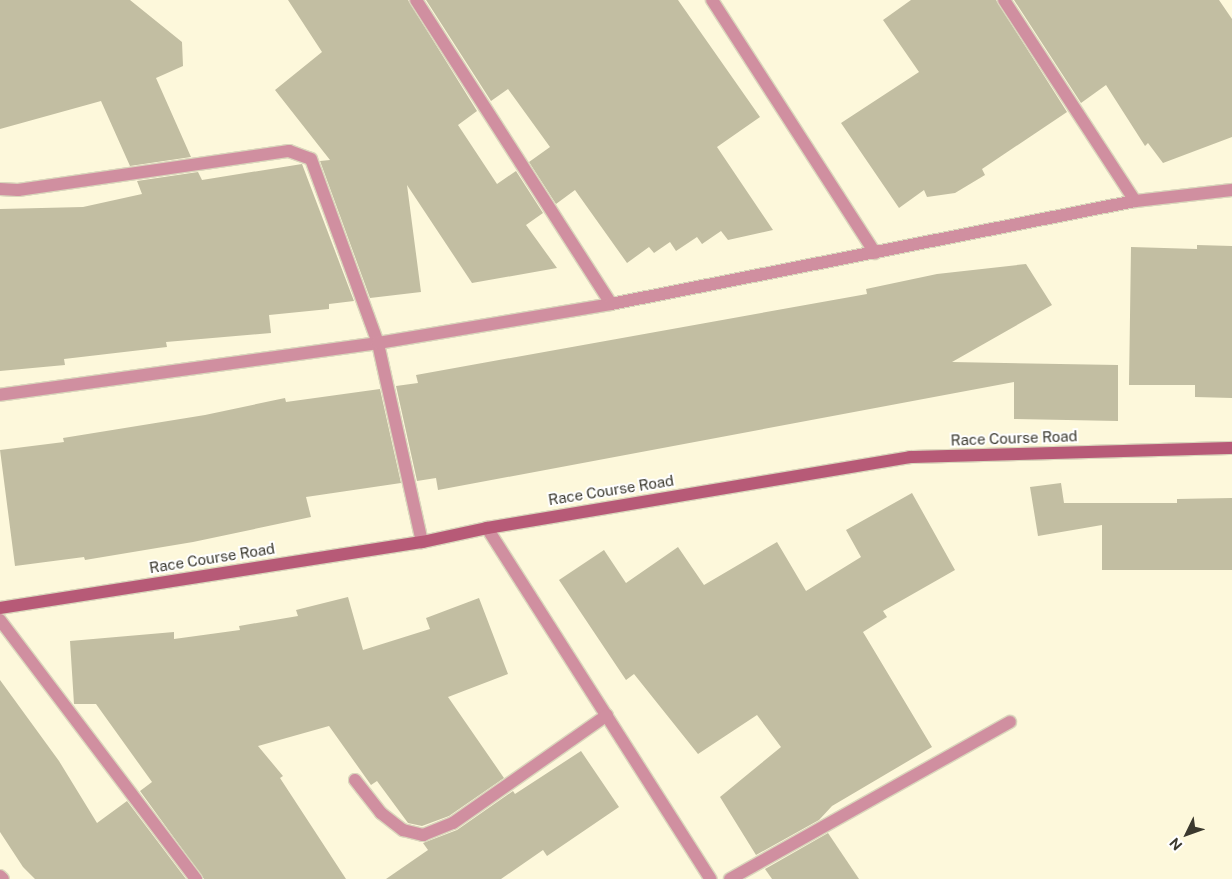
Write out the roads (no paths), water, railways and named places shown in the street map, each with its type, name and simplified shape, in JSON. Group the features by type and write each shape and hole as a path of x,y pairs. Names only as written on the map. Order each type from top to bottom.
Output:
{"street":[{"path":"416,0 612,304"},
{"path":"712,0 875,253"},
{"path":"1004,0 1135,201"},
{"path":"0,189 18,190 289,151 311,158 378,343 422,542"},
{"path":"0,395 378,343 612,304 1135,201 1232,190"},
{"name":"Race Course Road","path":"0,608 422,542 487,528 910,457 1232,450"},
{"path":"487,528 711,879"},
{"path":"0,620 196,879"},
{"path":"356,780 381,813 403,830 423,835 453,823 607,715"},
{"path":"730,879 1010,722"},
{"path":"0,876 3,879"}]}
